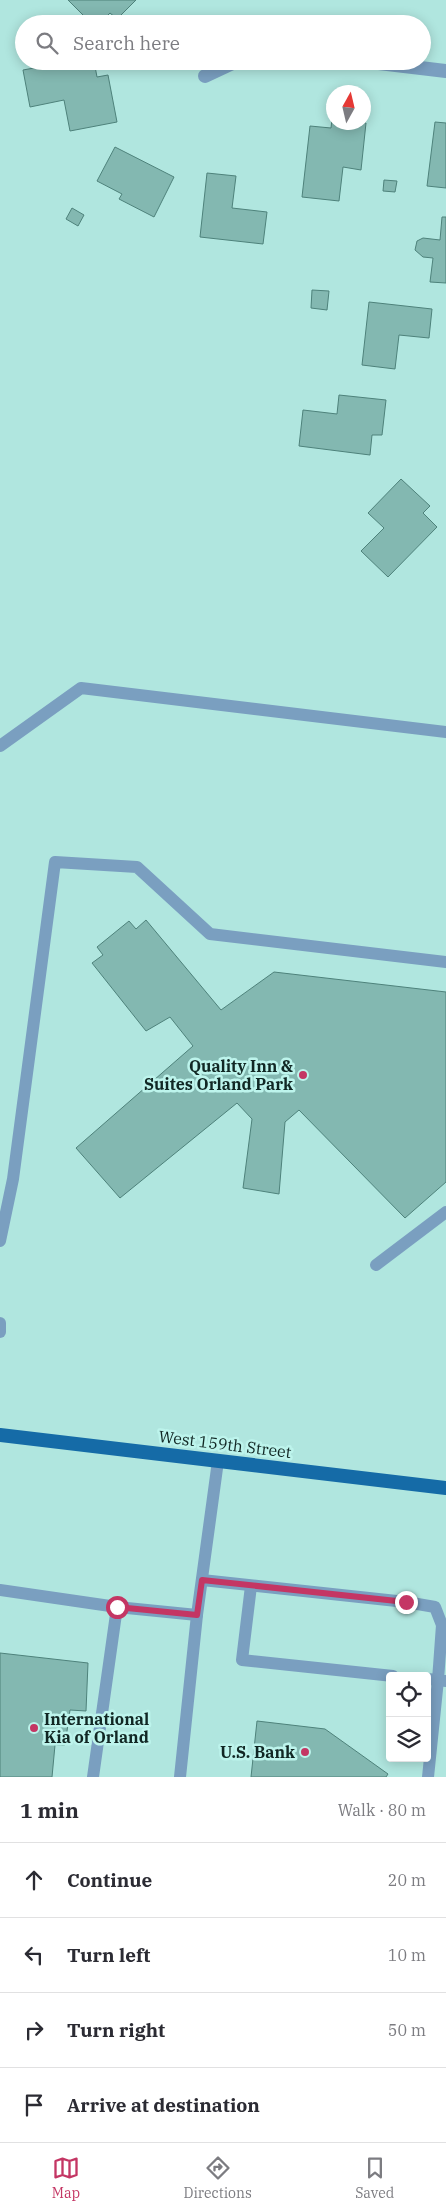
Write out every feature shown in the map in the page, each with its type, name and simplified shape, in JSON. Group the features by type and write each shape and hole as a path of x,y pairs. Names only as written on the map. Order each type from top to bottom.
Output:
{"main road":[{"name":"West 159th Street","path":"0,1435 446,1488"}],"street":[{"path":"431,69 446,71"},
{"path":"204,76 217,70"}],"lane":[{"path":"0,746 80,688 446,732"},
{"path":"0,1241 13,1179 55,862 136,867 210,934 446,962"},
{"path":"376,1265 446,1212"},
{"path":"0,1323 0,1332"},
{"path":"180,1777 197,1615 218,1461"},
{"path":"202,1580 406,1602 435,1607 442,1625 428,1777"},
{"path":"251,1586 242,1660 386,1675"},
{"path":"0,1590 117,1607 197,1615"},
{"path":"93,1777 117,1607"}],"building":[{"path":"68,0 136,0 121,15 112,15 110,13 108,15 83,15"},
{"path":"23,70 96,70 97,77 108,75 117,122 70,131 64,100 30,107"},
{"path":"435,122 446,123 446,188 427,186"},
{"path":"310,126 326,128 326,130 365,130 361,170 343,167 339,201 302,197"},
{"path":"115,147 174,177 154,217 119,199 122,194 97,181"},
{"path":"207,173 236,176 232,208 267,212 263,244 200,237"},
{"path":"384,180 397,181 395,192 383,191"},
{"path":"72,208 84,215 78,226 66,219"},
{"path":"442,217 446,217 446,283 430,282 433,258 423,257 415,250 417,241 423,238 440,240"},
{"path":"312,290 329,291 327,310 311,308"},
{"path":"369,302 432,309 429,338 399,335 395,369 362,365"},
{"path":"339,395 386,400 382,435 372,435 370,455 299,446 303,410 337,414"},
{"path":"401,479 430,506 423,513 437,527 388,577 361,551 384,528 368,513"},
{"name":"Quality Inn & Suites Orland Park","path":"146,920 221,1010 274,972 446,992 446,1182 405,1218 299,1110 285,1122 279,1194 243,1188 252,1119 237,1103 120,1198 76,1148 193,1046 170,1017 146,1031 92,963 103,955 97,947 129,921 136,929"},
{"name":"International Kia of Orland","path":"0,1653 88,1663 86,1711 70,1710 65,1745 55,1745 52,1777 0,1777"},
{"name":"U.S. Bank","path":"257,1721 325,1729 388,1774 386,1777 251,1777"}],"place":[{"name":"Quality Inn & Suites Orland Park","path":"303,1075"},
{"name":"International Kia of Orland","path":"34,1728"},
{"name":"U.S. Bank","path":"305,1752"}],"route":[{"path":"117,1607 197,1615 202,1580 406,1602"}]}
